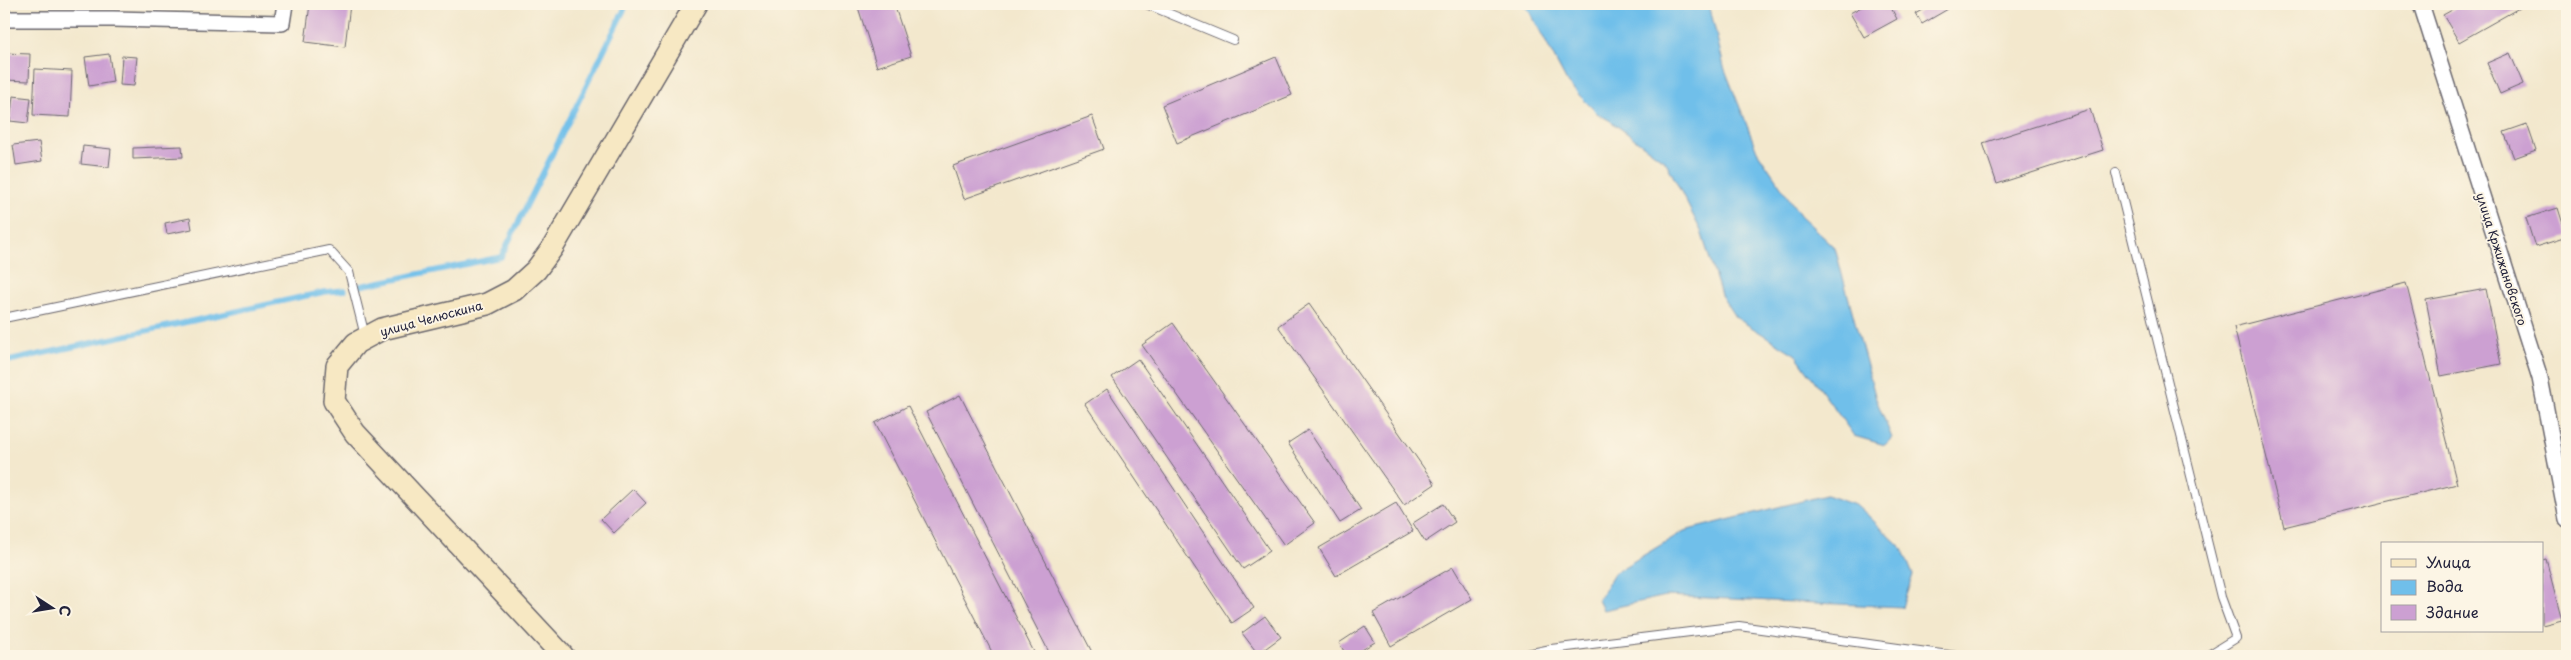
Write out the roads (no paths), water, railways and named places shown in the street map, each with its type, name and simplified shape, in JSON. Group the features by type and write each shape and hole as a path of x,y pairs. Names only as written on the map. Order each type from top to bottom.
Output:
{"street":[{"path":"4,19 218,21 282,24 285,4"},
{"name":"улица Челюскина","path":"563,656 355,433 334,401 337,366 356,343 382,329 487,304 514,290 536,270 553,247 696,4"},
{"name":"улица Кржижановского","path":"2421,4 2540,378 2567,519"}],"lane":[{"path":"1146,4 1233,40"},
{"path":"2116,173 2221,597 2236,638 2207,656"},
{"path":"4,318 329,250 349,272 365,338"},
{"path":"1517,656 1551,649 1739,626 1956,656"}],"water":[{"path":"1522,4 1709,4 1724,67 1757,151 1800,215 1835,248 1876,399 1892,438 1885,445 1854,436 1796,355 1735,317 1721,295 1701,231 1666,162 1598,114 1568,84 1530,12"},
{"path":"1826,495 1858,506 1902,548 1913,575 1902,607 1666,596 1603,610 1598,600 1614,573 1684,531"}],"waterway":[{"path":"360,286 501,257 627,4"},
{"path":"4,362 324,292 345,290"}]}
